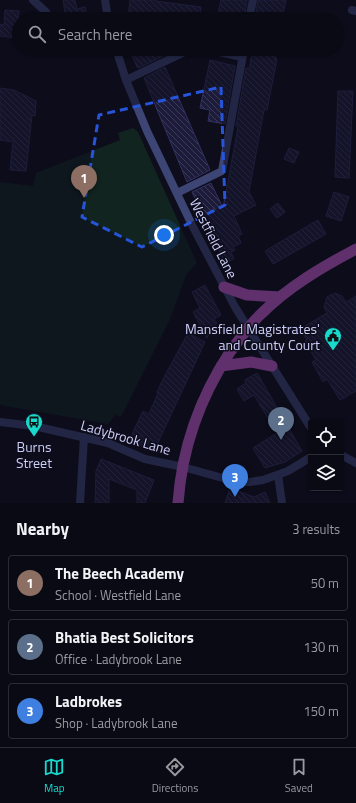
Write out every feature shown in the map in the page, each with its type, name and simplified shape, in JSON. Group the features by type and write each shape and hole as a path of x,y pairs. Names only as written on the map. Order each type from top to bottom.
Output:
{"highway":[{"path":"178,503 188,442 195,418 204,397 221,366 248,328 280,297 314,272 356,249"},
{"path":"224,287 247,295 280,297"},
{"path":"221,366 251,362 272,366"}],"street":[{"path":"33,0 46,12"},
{"path":"251,12 253,0"},
{"path":"106,2 107,12"},
{"name":"Westfield Lane","path":"118,56 126,80 147,130 192,225 224,287 308,423"},
{"path":"126,80 176,56"},
{"path":"178,193 222,171 242,56"},
{"name":"Ladybrook Lane","path":"0,422 34,426 108,443 145,459 183,467 237,482 263,480 278,475 308,459"},
{"path":"80,503 84,438"},
{"path":"344,457 356,463"},
{"path":"278,475 282,503"}],"highlighted area":[{"path":"221,87 225,205 142,247 82,217 99,115"}],"green space":[{"path":"133,128 138,132 197,263 186,275 170,319 121,417 115,415 108,424 0,405 0,182 33,186 36,173 120,140 118,133"}],"building":[{"path":"63,0 75,0 77,9 85,7 86,12 65,12"},
{"path":"130,0 155,0 201,7 200,12 129,12"},
{"path":"221,0 247,0 245,12 218,12"},
{"path":"258,0 286,0 283,12 256,12"},
{"path":"5,10 19,11 12,12 12,38 0,36 0,24 4,25"},
{"path":"132,56 163,56 139,68 137,67"},
{"path":"252,56 275,56 275,58 277,59 267,110 264,110 249,192 256,205 234,216 242,234 238,236 241,243 233,247 235,250 231,252 234,259 225,263 192,192 211,183 223,208 238,127 236,126 246,68 249,69"},
{"path":"210,60 235,66 225,124 208,121 210,110 200,108"},
{"path":"165,67 210,170 187,182 144,78"},
{"path":"0,88 14,90 36,101 35,116 32,115 26,171 10,170 13,142 0,140"},
{"path":"338,91 353,91 349,178 335,177"},
{"path":"289,148 299,152 294,163 284,159"},
{"path":"334,192 349,197 341,221 326,216"},
{"path":"278,203 285,212 277,218 270,209"},
{"path":"318,220 326,234 273,264 265,251"},
{"path":"205,285 221,315 214,319 217,323 214,325 215,328 211,331 207,338 193,312 200,308 192,292"},
{"name":"Mansfield Magistrates' and County Court","path":"335,293 342,296 346,302 356,296 356,391 340,400 327,379 323,382 312,362 316,360 300,329 327,313 324,307 327,297"},
{"path":"188,333 205,342 154,451 139,444 141,438 132,434 143,411 149,414 163,379"},
{"path":"257,373 302,451 285,462 265,468 253,448 277,433 254,395 244,401 237,389 246,383 245,380"},
{"path":"101,459 154,480 145,503 137,503 137,490 109,479 109,503 95,503 96,471"},
{"path":"230,488 254,497 265,492 270,503 225,503"}],"place":[{"name":"The Beech Academy","path":"84,198"},
{"name":"Mansfield Magistrates' and County Court","path":"333,351"},
{"name":"Burns Street","path":"34,437"},
{"name":"Bhatia Best Solicitors","path":"281,440"},
{"name":"Ladbrokes","path":"235,497"}]}
